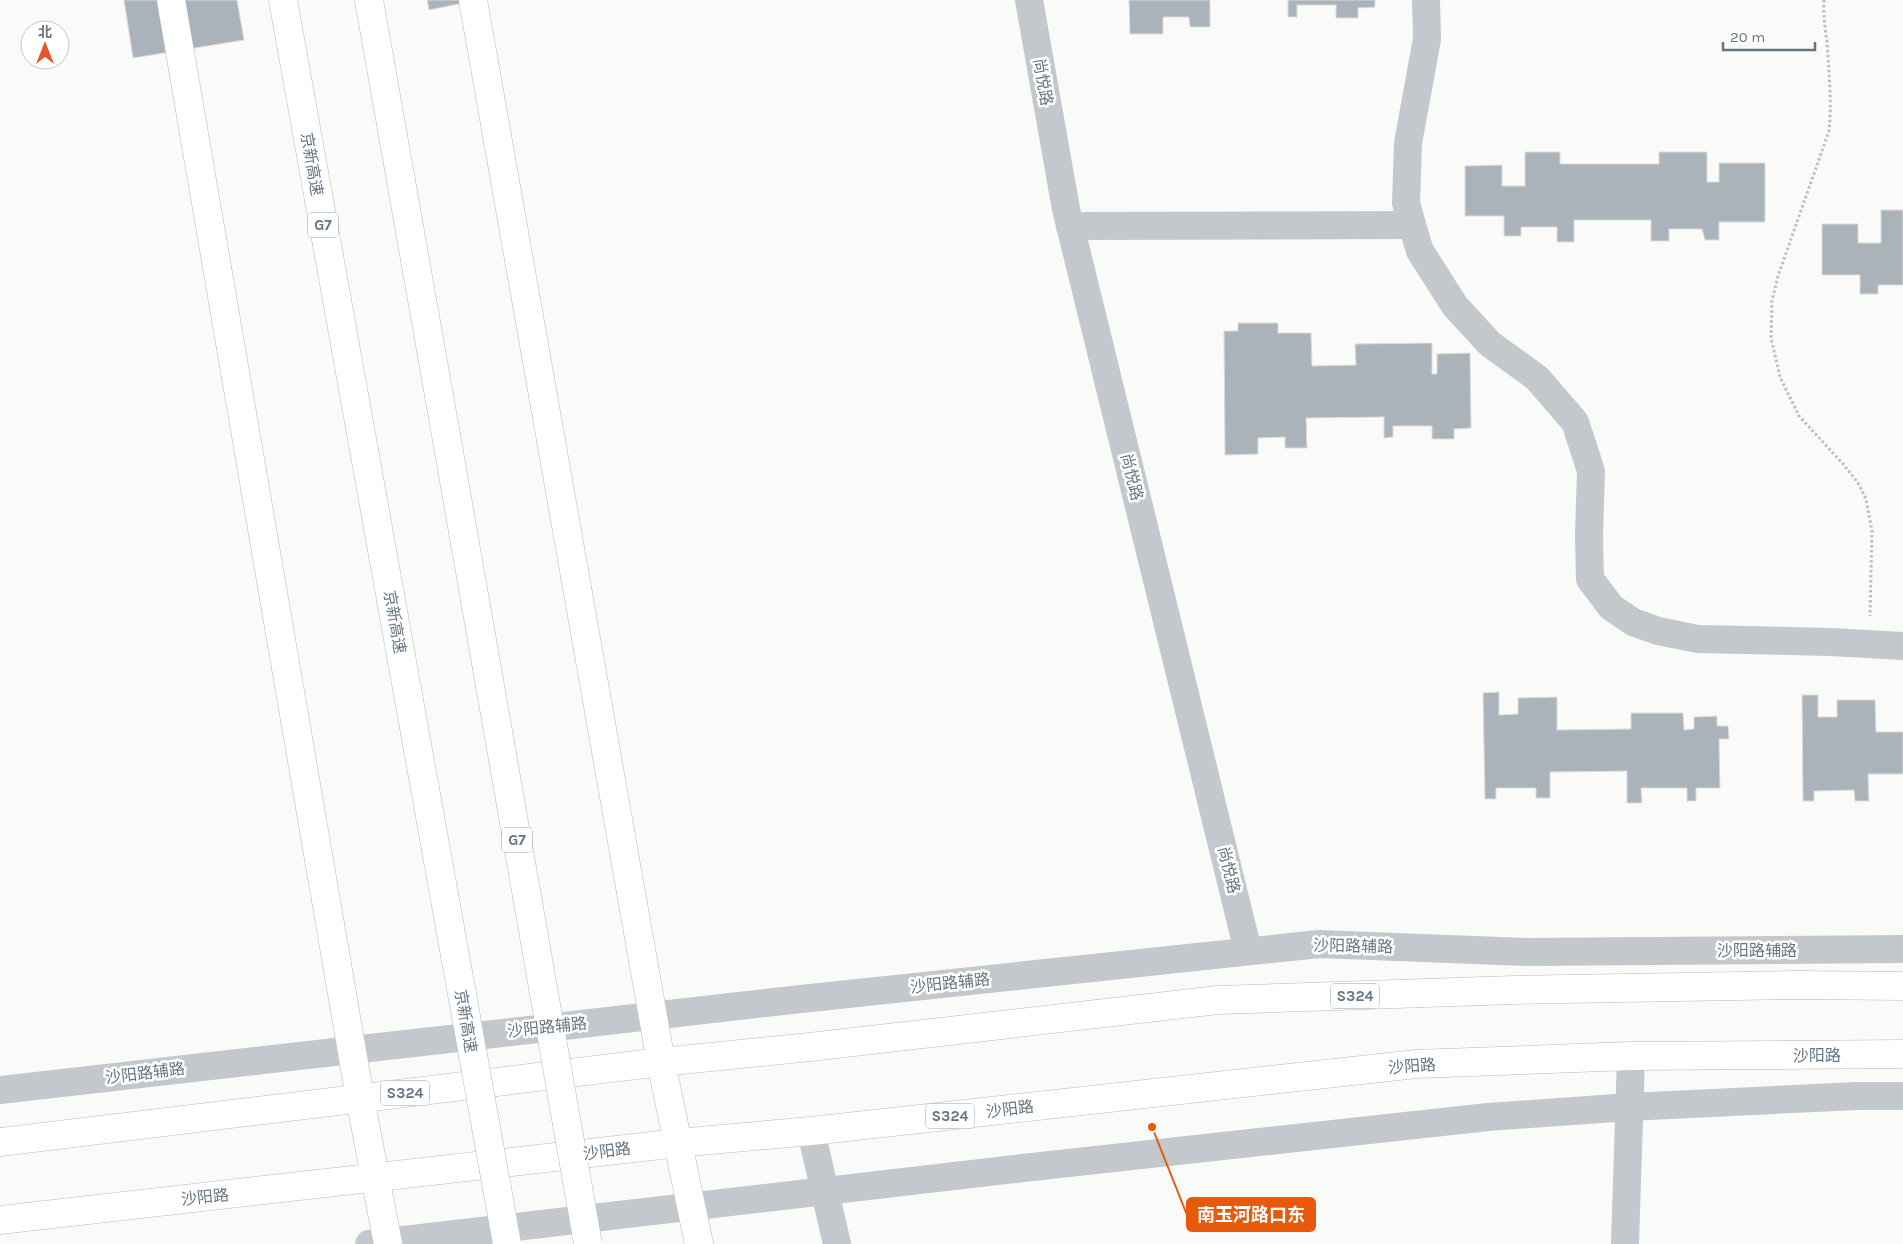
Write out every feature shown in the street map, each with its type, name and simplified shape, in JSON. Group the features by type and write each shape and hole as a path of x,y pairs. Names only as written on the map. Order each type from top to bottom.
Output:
{"main road":[{"path":"171,0 360,1098 376,1178 382,1243"},
{"name":"京新高速","path":"283,0 507,1244"},
{"name":"G7","path":"369,0 588,1244"},
{"path":"474,0 661,1062 698,1244"},
{"name":"S324","path":"0,1142 661,1062 810,1047 1218,1000 1514,990 1799,985 1903,986"},
{"name":"沙阳路","path":"0,1220 678,1143 811,1132 1416,1064 1631,1056 1903,1054"}],"street":[{"name":"尚悦路","path":"1028,0 1070,226 1248,951"},
{"path":"1426,0 1427,39 1408,143 1406,203 1412,225 1420,251 1455,306 1490,344 1537,378 1575,422 1591,472 1590,579 1611,608 1633,622 1658,631 1698,639 1831,642 1903,646"},
{"path":"1070,226 1412,225"},
{"name":"沙阳路辅路","path":"0,1090 653,1016 1319,944 1526,952 1903,949"},
{"path":"1625,1244 1631,1056"},
{"path":"382,1243 825,1190 1488,1117 1629,1107 1857,1096 1903,1096"},
{"path":"811,1132 837,1244"}],"path":[{"path":"1824,0 1823,11 1830,73 1831,105 1829,132 1778,276 1772,302 1771,338 1780,377 1799,416 1844,465 1858,483 1866,499 1872,531 1873,551 1869,644"}],"building":[{"path":"124,0 237,0 244,40 133,58"},
{"path":"427,0 478,0 429,10"},
{"path":"1129,0 1210,0 1210,27 1190,27 1189,17 1163,17 1163,34 1130,34"},
{"path":"1288,0 1375,0 1375,7 1358,8 1358,18 1336,18 1336,5 1297,5 1297,17 1288,17"},
{"path":"1525,152 1560,152 1560,164 1659,164 1659,152 1707,152 1707,182 1719,182 1719,163 1765,163 1765,222 1719,222 1719,240 1705,240 1702,229 1669,229 1669,241 1651,241 1651,220 1574,220 1574,242 1557,242 1557,227 1521,227 1521,236 1504,236 1504,216 1465,216 1465,166 1502,165 1502,186 1525,186"},
{"path":"1881,210 1903,210 1903,285 1878,285 1878,294 1860,294 1860,275 1822,275 1822,224 1858,224 1858,243 1881,243"},
{"path":"1238,323 1278,323 1278,333 1311,333 1312,366 1356,365 1355,344 1432,343 1432,374 1437,374 1437,354 1470,353 1471,428 1454,429 1454,439 1432,439 1432,426 1393,426 1393,437 1384,438 1384,417 1306,418 1307,448 1285,448 1285,437 1258,438 1258,454 1225,455 1224,331 1238,331"},
{"path":"1499,692 1499,715 1518,714 1518,698 1557,697 1557,730 1631,729 1631,713 1683,713 1684,730 1694,729 1694,717 1717,716 1717,726 1728,726 1729,739 1719,739 1720,788 1696,788 1696,801 1687,801 1687,788 1641,788 1642,803 1627,803 1627,771 1550,772 1550,798 1536,798 1536,788 1496,788 1496,799 1485,799 1483,693"},
{"path":"1802,695 1818,695 1818,717 1837,717 1837,700 1875,700 1876,732 1903,732 1903,774 1868,774 1869,801 1855,801 1854,790 1814,791 1814,801 1803,801"}],"place":[{"name":"南玉河路口东","path":"1152,1127"}]}
